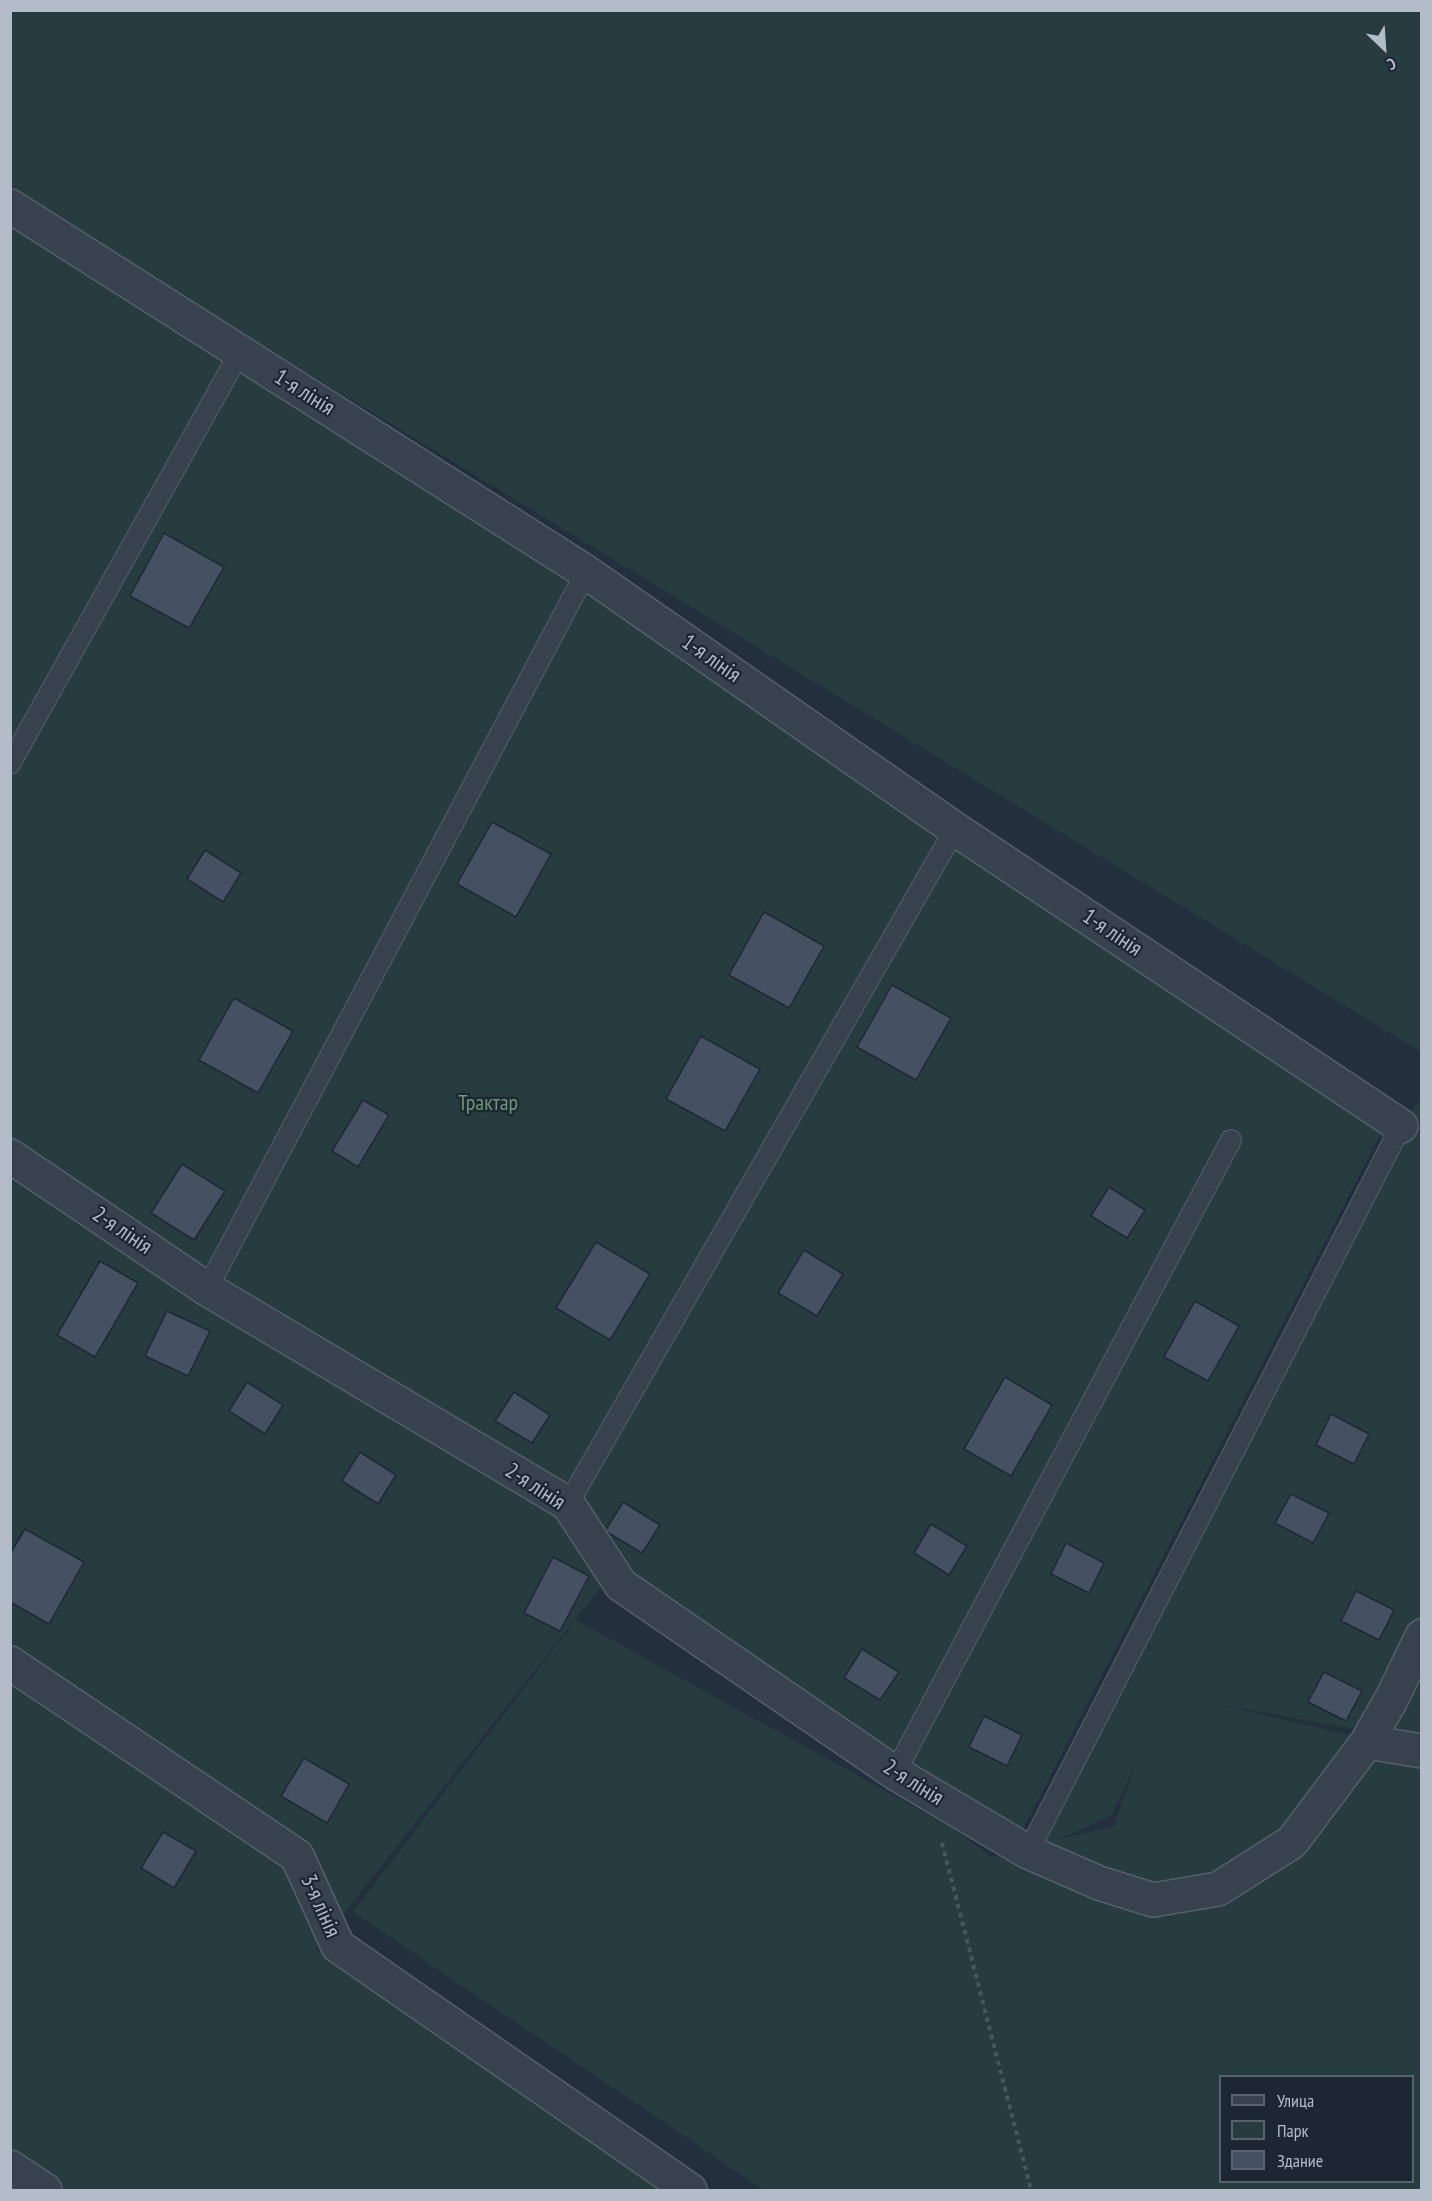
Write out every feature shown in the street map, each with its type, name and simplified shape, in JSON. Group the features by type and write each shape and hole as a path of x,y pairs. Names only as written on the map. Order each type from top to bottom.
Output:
{"street":[{"name":"1-я лінія","path":"10,206 586,572 955,829 1401,1126"},
{"name":"2-я лінія","path":"10,1156 207,1289 568,1504 621,1585 895,1773 1028,1852 1099,1883 1154,1900 1218,1888 1292,1842 1367,1743 1422,1636"},
{"name":"3-я лінія","path":"10,1663 297,1856 338,1946 690,2190"},
{"path":"1367,1743 1422,1751"},
{"path":"10,2167 45,2190"}],"lane":[{"path":"10,764 240,352"},
{"path":"207,1289 586,572"},
{"path":"568,1504 955,829"},
{"path":"1028,1852 1401,1126"},
{"path":"895,1773 1231,1140"}],"path":[{"path":"929,1794 1031,2190"}],"green space":[{"path":"10,11 1421,11 1421,1052 11,192"},
{"name":"Трактар","path":"10,224 577,584 1382,1131 1022,1831 903,1761 618,1565 316,1949 664,2190 11,2190"},
{"path":"1421,1098 1421,1741 1222,1705 1421,1752 1421,2190 764,2190 353,1912 576,1620 956,1830 991,1857 1030,1847 1401,1126","holes":["1136,1763 1114,1826 1056,1840 1111,1816"]}],"building":[{"path":"164,533 224,567 189,628 130,596"},
{"path":"492,822 551,854 516,917 457,884"},
{"path":"205,850 241,873 223,902 187,879"},
{"path":"764,912 824,946 789,1008 729,975"},
{"path":"892,985 951,1018 916,1080 857,1047"},
{"path":"234,998 293,1031 258,1093 199,1060"},
{"path":"701,1036 760,1069 725,1131 666,1099"},
{"path":"363,1100 389,1115 358,1167 332,1151"},
{"path":"182,1164 225,1191 194,1240 151,1213"},
{"path":"1109,1187 1145,1210 1127,1238 1091,1216"},
{"path":"596,1242 650,1274 610,1340 556,1308"},
{"path":"804,1250 843,1274 817,1316 778,1293"},
{"path":"100,1261 138,1283 95,1357 57,1335"},
{"path":"1195,1301 1239,1326 1208,1381 1164,1357"},
{"path":"167,1311 210,1331 188,1376 145,1356"},
{"path":"1005,1377 1052,1405 1011,1476 964,1449"},
{"path":"247,1382 283,1405 265,1434 229,1411"},
{"path":"514,1392 550,1415 532,1443 495,1421"},
{"path":"1331,1414 1369,1434 1354,1464 1316,1445"},
{"path":"360,1452 396,1475 378,1504 342,1481"},
{"path":"1291,1494 1329,1513 1313,1543 1275,1523"},
{"path":"623,1502 660,1525 642,1553 605,1531"},
{"path":"931,1524 967,1546 949,1575 914,1553"},
{"path":"25,1529 84,1562 49,1624 10,1602 10,1554"},
{"path":"1066,1543 1104,1563 1089,1593 1051,1574"},
{"path":"553,1557 589,1576 560,1631 524,1613"},
{"path":"1356,1591 1394,1610 1379,1640 1341,1621"},
{"path":"862,1649 899,1672 880,1700 844,1678"},
{"path":"1324,1672 1362,1691 1346,1721 1308,1702"},
{"path":"984,1716 1022,1735 1007,1766 969,1747"},
{"path":"304,1758 349,1784 327,1823 281,1796"},
{"path":"163,1832 196,1851 174,1888 141,1868"}]}
